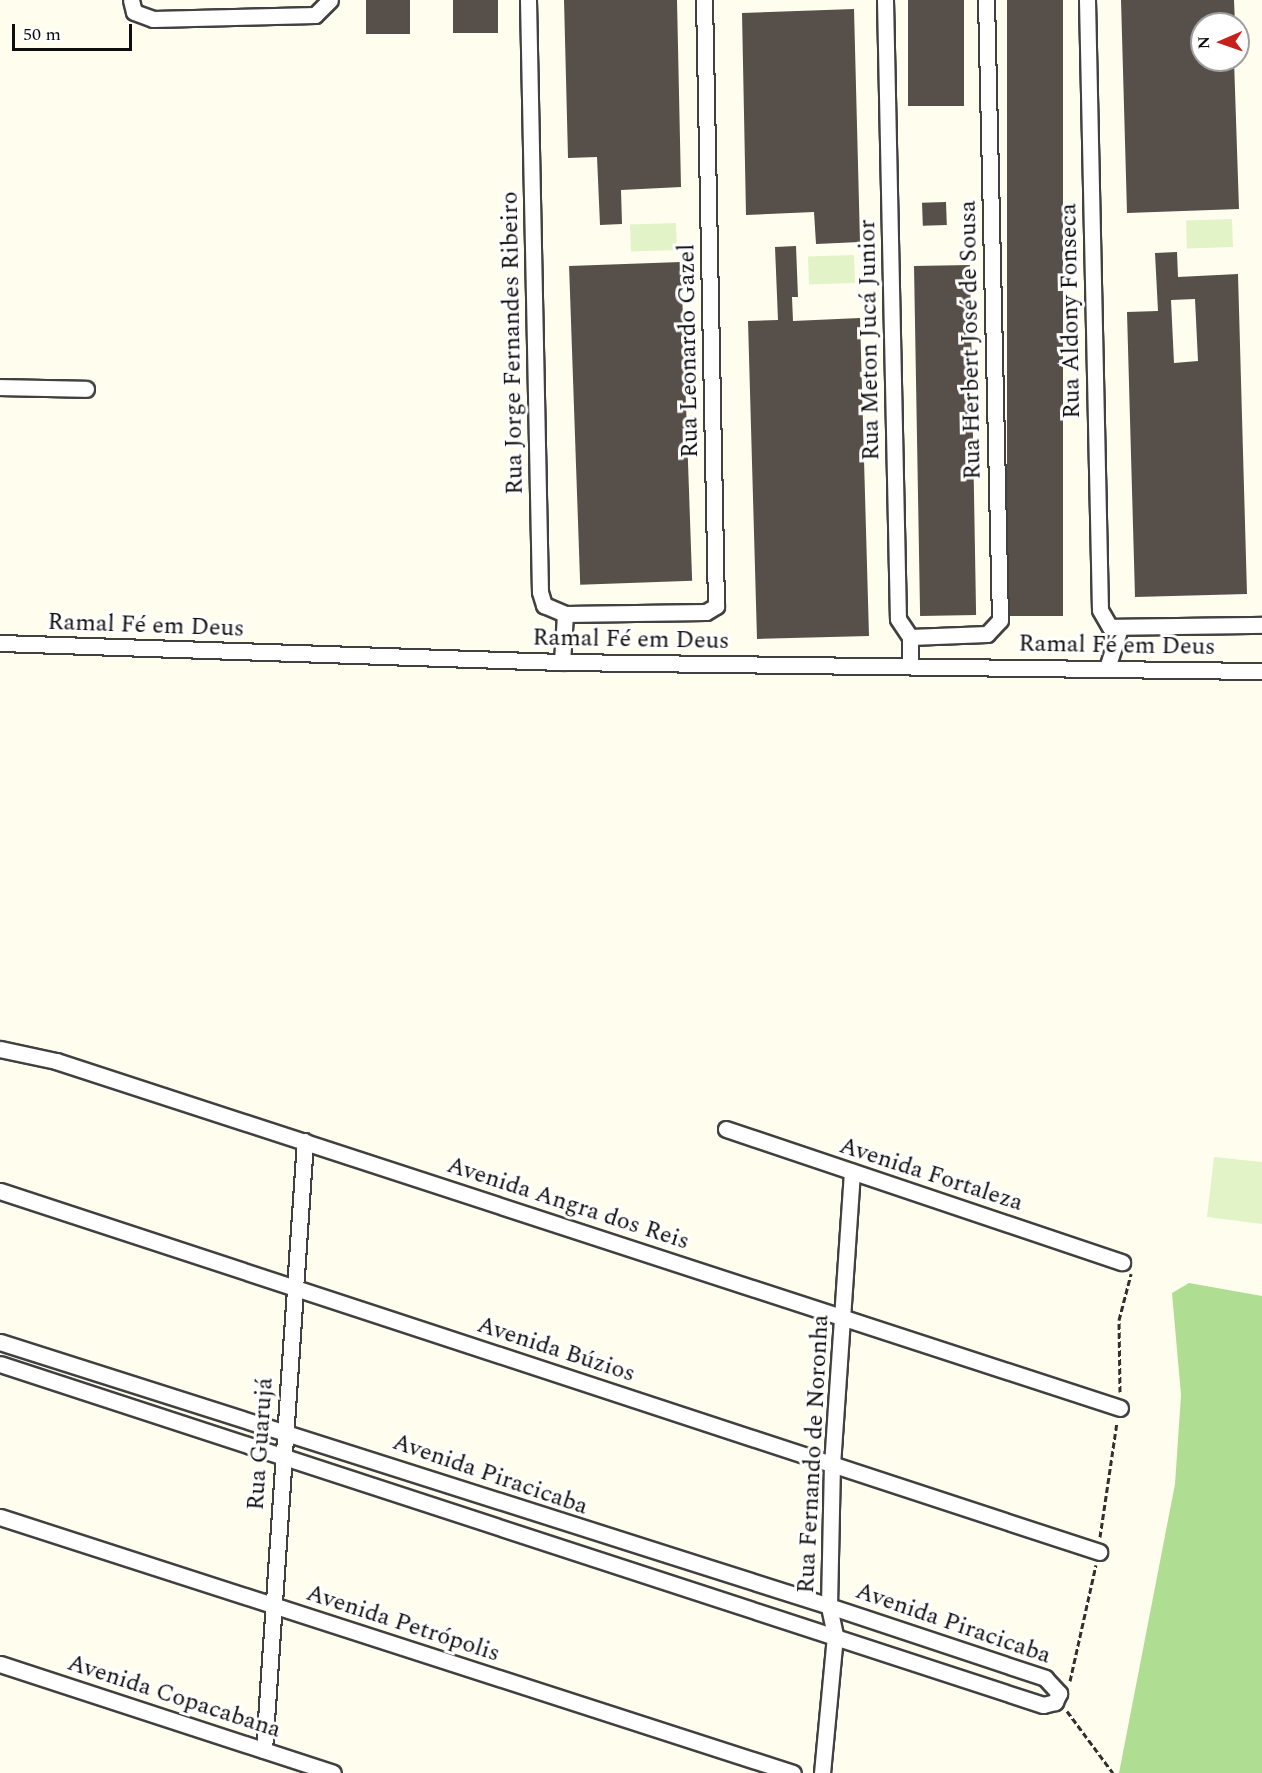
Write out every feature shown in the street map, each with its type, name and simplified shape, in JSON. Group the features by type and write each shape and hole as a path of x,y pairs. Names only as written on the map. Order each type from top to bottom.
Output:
{"street":[{"path":"133,6 153,19 315,15 330,0"},
{"name":"Rua Jorge Fernandes Ribeiro","path":"528,0 540,592 544,605 565,614"},
{"name":"Rua Leonardo Gazel","path":"565,614 706,612 716,606 704,0"},
{"name":"Rua Meton Jucá Junior","path":"885,0 898,619 910,637"},
{"name":"Rua Herbert José de Sousa","path":"910,637 987,634 1000,620 986,0"},
{"name":"Rua Aldony Fonseca","path":"1087,0 1104,620 1120,628"},
{"path":"0,387 86,389"},
{"path":"561,662 565,614"},
{"path":"1107,668 1120,628 1262,625"},
{"path":"910,637 910,666"},
{"name":"Ramal Fé em Deus","path":"0,643 561,662 1262,671"},
{"name":"Avenida Angra dos Reis","path":"0,1049 48,1058 1120,1408"},
{"name":"Avenida Fortaleza","path":"726,1129 1122,1262"},
{"name":"Rua Guarujá","path":"264,1750 271,1606 284,1457 305,1141"},
{"name":"Rua Fernando de Noronha","path":"822,1773 835,1635 829,1606 832,1465 852,1172"},
{"name":"Avenida Búzios","path":"0,1191 1099,1552"},
{"name":"Avenida Piracicaba","path":"0,1342 284,1430 551,1521 829,1606 1045,1678 1059,1693 1055,1702 1043,1705 835,1635 0,1364"},
{"name":"Avenida Petrópolis","path":"0,1517 793,1773"},
{"name":"Avenida Copacabana","path":"0,1664 333,1773"}],"path":[{"path":"1069,1685 1099,1552 1120,1408 1119,1320 1131,1272 1122,1262"},
{"path":"1067,1705 1067,1716 1113,1773"}],"green space":[{"path":"1232,219 1233,247 1187,249 1186,221"},
{"path":"676,223 677,250 631,252 630,225"},
{"path":"854,255 855,283 809,285 808,257"},
{"path":"1214,1157 1262,1162 1262,1224 1207,1217"},
{"path":"1189,1283 1262,1296 1262,1773 1119,1773 1175,1484 1181,1395 1172,1293"}],"building":[{"path":"366,0 410,0 410,34 366,34"},
{"path":"453,0 498,0 498,33 453,33"},
{"path":"564,0 677,0 681,187 621,190 622,224 600,225 597,157 568,158"},
{"path":"908,0 964,0 964,106 908,106"},
{"path":"1007,0 1063,0 1063,616 1007,616"},
{"path":"1121,0 1234,0 1234,12 1190,12 1190,72 1234,72 1239,209 1127,213"},
{"path":"854,9 860,242 816,244 814,212 746,215 742,13"},
{"path":"946,202 947,225 923,226 922,203"},
{"path":"796,246 798,297 792,297 793,321 860,318 869,636 757,639 748,321 778,320 775,247"},
{"path":"1177,252 1178,277 1238,274 1247,594 1135,597 1127,312 1158,311 1155,253","holes":["1195,299 1198,361 1174,363 1171,300"]},
{"path":"681,262 692,581 580,585 569,266"},
{"path":"970,265 976,615 920,616 914,266"}]}
